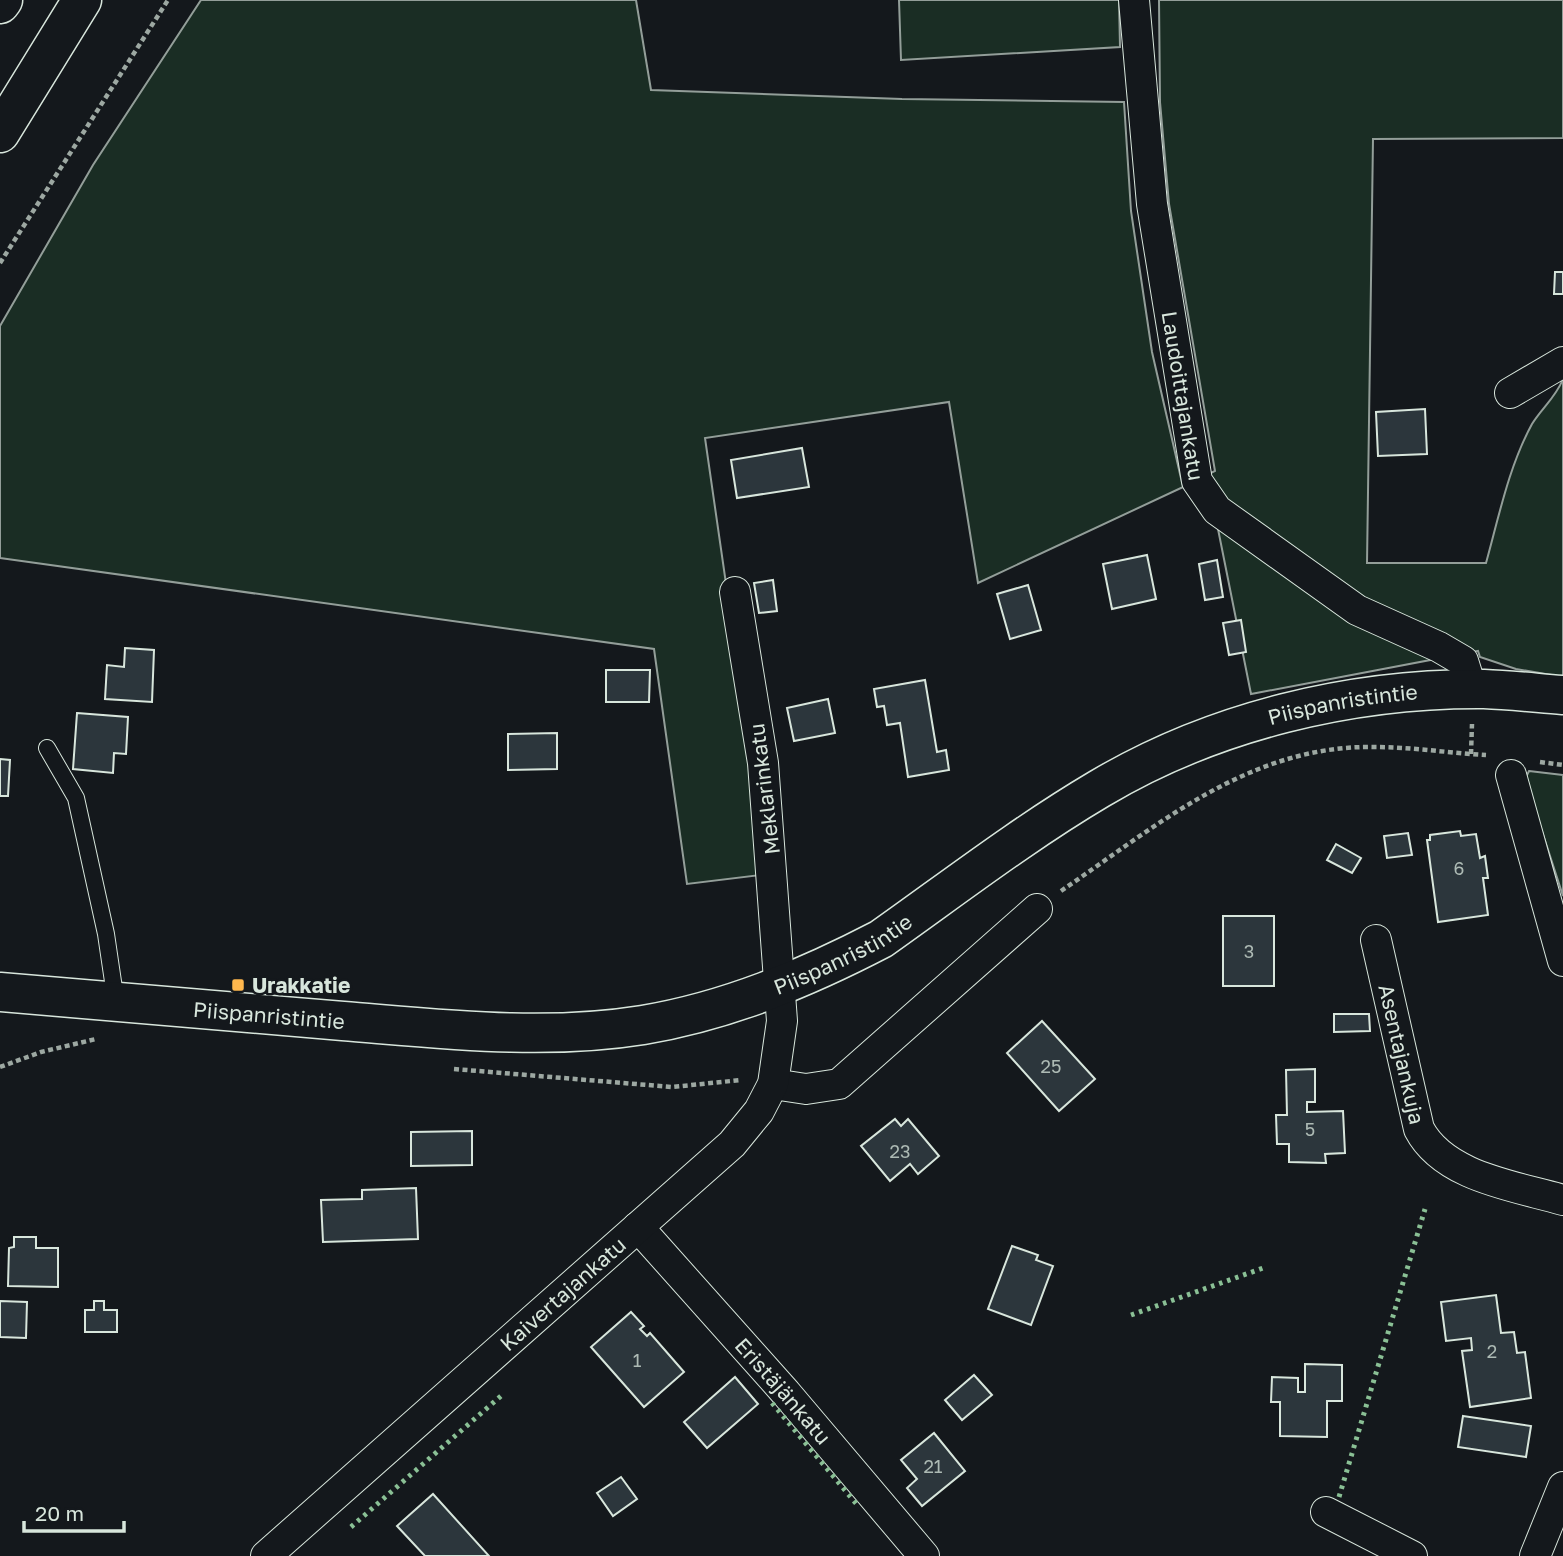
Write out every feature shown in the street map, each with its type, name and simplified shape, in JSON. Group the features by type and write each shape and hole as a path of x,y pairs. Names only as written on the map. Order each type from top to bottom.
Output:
{"main road":[{"path":"0,133 82,0"},
{"name":"Piispanristintie","path":"0,992 480,1032 581,1031 643,1025 780,988 881,939 1054,817 1101,788 1191,744 1252,723 1331,703 1373,696 1472,690 1563,695"},
{"name":"Piispanristintie","path":"0,1013 69,998"}],"street":[{"name":"Laudoittajankatu","path":"1134,0 1152,204 1197,481 1217,510 1357,610 1439,646 1463,661 1472,690"},
{"path":"1510,393 1563,362"},
{"name":"Meklarinkatu","path":"735,592 764,763 780,988"},
{"path":"1511,775 1563,961"},
{"path":"773,1084 806,1089 839,1084 1037,909"},
{"name":"Asentajankuja","path":"1376,940 1419,1129 1425,1141 1434,1151 1468,1170 1563,1200"},
{"name":"Kaivertajankatu","path":"266,1556 732,1143 759,1111 773,1084 782,1021 780,988"},
{"name":"Eristäjänkatu","path":"638,1227 786,1393 924,1556"},
{"path":"1535,1556 1563,1487"},
{"path":"1326,1512 1412,1556"}],"lane":[{"path":"47,748 76,798 106,934 116,1002"}],"path":[{"path":"0,263 168,0"},
{"path":"1037,909 1217,786 1251,770 1302,755 1361,747 1471,754"}],"green space":[{"path":"201,0 636,0 651,90 902,99 1124,102 1131,211 1152,352 1183,487 978,583 949,402 705,438 737,660 761,875 687,884 654,649 0,558 0,326 93,165"},
{"path":"899,0 1119,0 1120,47 901,60"},
{"path":"1159,0 1563,0 1563,138 1373,139 1367,563 1486,563 1505,492 1524,440 1563,379 1563,677 1516,669 1480,657 1478,651 1251,694 1217,524 1183,487 1215,471 1169,204 1160,102"},
{"path":"1529,771 1563,775 1563,896 1525,779"}],"building":[{"path":"1555,272 1563,272 1563,294 1554,294"},
{"path":"1425,409 1427,454 1378,456 1376,412"},
{"path":"802,448 809,487 737,498 731,460"},
{"path":"1147,555 1156,599 1112,609 1103,564"},
{"path":"1217,560 1223,597 1205,600 1199,564"},
{"path":"773,580 777,611 759,613 754,583"},
{"path":"1028,585 1041,630 1010,639 997,594"},
{"path":"1241,620 1246,652 1229,655 1223,623"},
{"path":"125,648 154,650 152,702 105,699 107,665 124,667"},
{"path":"606,670 650,670 649,702 606,702"},
{"path":"925,680 937,752 946,750 949,770 908,777 900,723 887,725 884,706 877,707 874,689"},
{"path":"828,699 835,733 794,741 787,708"},
{"path":"77,713 128,717 126,754 114,753 113,773 73,769"},
{"path":"557,733 557,769 508,770 508,734"},
{"path":"0,759 10,760 8,796 0,796"},
{"path":"1460,831 1461,836 1476,834 1480,858 1485,856 1488,878 1483,878 1488,915 1438,922 1427,840 1430,840 1430,835"},
{"path":"1408,833 1412,855 1387,858 1384,836"},
{"path":"1336,844 1361,858 1352,873 1327,860"},
{"path":"1223,916 1274,916 1274,986 1223,986"},
{"path":"1334,1014 1369,1014 1370,1031 1334,1032"},
{"path":"1042,1021 1095,1079 1059,1111 1007,1053"},
{"path":"1315,1069 1315,1102 1307,1102 1307,1112 1343,1111 1345,1153 1325,1154 1326,1163 1289,1162 1289,1144 1277,1144 1276,1115 1287,1115 1286,1070"},
{"path":"895,1119 901,1126 908,1119 939,1156 918,1174 910,1164 890,1181 861,1146"},
{"path":"472,1131 472,1165 411,1166 411,1132"},
{"path":"416,1188 418,1239 323,1242 321,1200 362,1199 362,1190"},
{"path":"14,1237 36,1237 36,1248 58,1248 58,1287 8,1286 9,1248 14,1247"},
{"path":"1012,1246 1038,1255 1036,1260 1053,1266 1031,1325 988,1309"},
{"path":"1496,1295 1501,1333 1514,1332 1517,1353 1525,1352 1531,1398 1470,1407 1462,1351 1472,1350 1471,1338 1446,1341 1441,1302"},
{"path":"0,1301 27,1302 26,1338 0,1337"},
{"path":"94,1301 104,1301 104,1310 117,1310 117,1332 85,1332 85,1310 94,1310"},
{"path":"631,1312 644,1326 640,1329 647,1336 650,1333 684,1372 644,1407 591,1347"},
{"path":"1305,1364 1342,1365 1342,1401 1327,1401 1327,1437 1280,1436 1280,1402 1271,1402 1272,1377 1298,1378 1298,1392 1305,1392"},
{"path":"974,1375 992,1395 962,1420 945,1400"},
{"path":"735,1377 758,1404 707,1448 684,1422"},
{"path":"1463,1416 1531,1426 1526,1457 1458,1447"},
{"path":"934,1433 965,1471 922,1506 907,1488 917,1479 901,1460"},
{"path":"621,1477 637,1499 613,1516 597,1493"},
{"path":"433,1494 489,1556 425,1556 397,1526"}],"hedge":[{"path":"1339,1497 1425,1209"},
{"path":"1131,1315 1266,1267"},
{"path":"351,1527 502,1395"},
{"path":"772,1403 859,1507"}],"place":[{"name":"Urakkatie","path":"238,985"}]}
